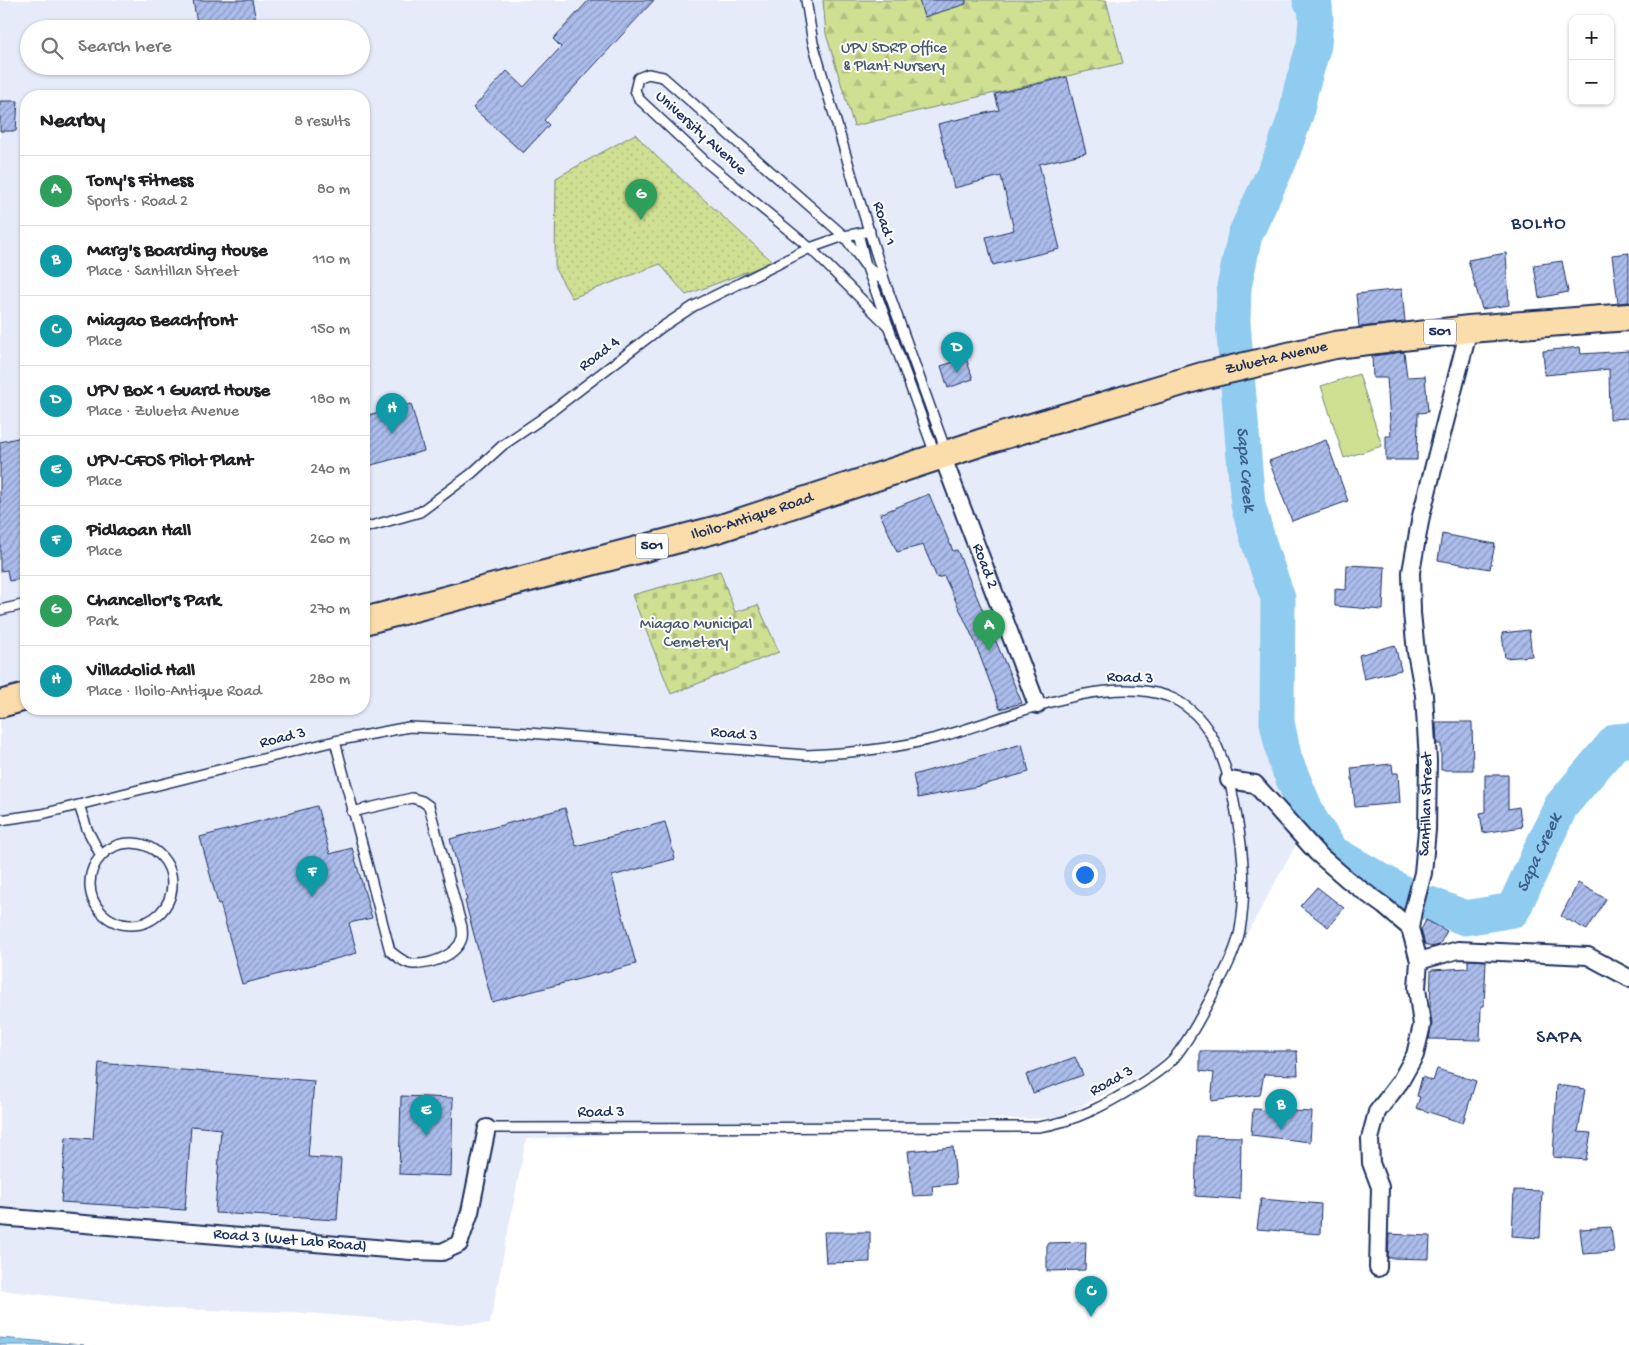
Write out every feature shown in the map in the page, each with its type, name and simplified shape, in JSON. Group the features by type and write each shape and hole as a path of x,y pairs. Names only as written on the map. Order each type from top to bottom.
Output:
{"main road":[{"name":"Zulueta Avenue","path":"942,455 1202,376 1335,345 1469,329 1629,317"},
{"name":"Iloilo-Antique Road","path":"370,619 718,529 942,455"},
{"path":"0,704 20,699"}],"street":[{"name":"Santillan Street","path":"1378,1268 1380,1187 1371,1163 1370,1139 1377,1112 1400,1082 1415,1055 1422,1025 1417,988 1419,961 1410,928 1423,873 1427,830 1428,761 1424,695 1412,613 1411,572 1421,516 1469,329"},
{"name":"Road 2","path":"942,455 1037,705"},
{"path":"1229,780 1255,784 1318,853 1348,880 1410,928"},
{"path":"1419,961 1458,950 1588,956 1629,978"},
{"name":"Road 3 (Wet Lab Road)","path":"0,1217 442,1252 458,1244 462,1236 470,1212 487,1128"}],"lane":[{"name":"Road 1","path":"806,0 814,43 854,183 942,455"},
{"name":"University Avenue","path":"885,282 866,265 844,236 663,77 648,74 638,78 635,90 639,98 705,160 810,248 889,327"},
{"name":"Road 4","path":"370,526 420,512 471,474 503,445 662,327 694,306 810,248 844,236 870,231"},
{"name":"Road 1","path":"858,233 866,265 889,327 942,455"},
{"path":"0,610 20,605"},
{"name":"Road 3","path":"0,820 42,814 335,742 408,727 503,731 807,755 847,753 937,738 1037,705 1094,692 1129,690 1167,696 1184,705 1200,718 1212,736 1229,780 1238,813 1244,871 1243,906 1236,944 1208,1004 1173,1059 1148,1079 1102,1106 1068,1120 1038,1127 487,1128"},
{"path":"335,742 352,812 390,950 400,960 413,964 433,961 452,954 462,939 462,927 429,806 422,801 412,798 352,812"},
{"path":"79,805 87,829 101,856"},
{"path":"126,843 140,844 153,849 164,858 171,871 173,884 171,898 165,910 155,919 143,924 130,926 116,923 105,917 96,906 91,894 89,881 93,867 101,856 112,847 126,843"}],"shaded area":[{"path":"0,0 1310,0 1315,5 1314,45 1301,89 1296,115 1280,160 1245,235 1234,287 1233,322 1248,505 1278,598 1277,722 1285,760 1310,819 1220,983 1180,1043 1151,1069 1059,1118 817,1124 526,1139 490,1324 447,1324 294,1312 171,1309 0,1290"}],"green space":[{"name":"UPV SDRP Office & Plant Nursery","path":"823,0 1106,0 1123,63 854,126 826,34"},
{"path":"635,134 657,157 773,262 686,295 660,264 572,298 555,269 556,178"},
{"path":"1359,374 1382,446 1344,458 1321,386"},
{"name":"Miagao Municipal Cemetery","path":"720,571 735,612 758,605 779,652 671,694 632,595"}],"water":[{"path":"0,1338 84,1345 0,1345"}],"building":[{"path":"193,0 252,0 256,20 196,20"},
{"path":"589,0 654,0 544,120 549,125 523,153 473,108 507,71 524,87 561,47 553,39"},
{"path":"919,0 966,0 966,4 924,17"},
{"path":"1067,77 1086,153 1039,164 1060,249 993,265 986,237 1014,230 1001,176 954,188 938,124 999,110 995,94"},
{"path":"0,101 18,101 16,131 0,131"},
{"path":"1506,253 1509,305 1482,309 1468,260"},
{"path":"1629,253 1629,302 1618,303 1612,255"},
{"path":"1562,261 1568,292 1539,298 1534,265"},
{"path":"1402,289 1405,322 1359,327 1356,294"},
{"path":"1580,347 1581,354 1629,351 1629,418 1610,419 1609,369 1545,375 1543,351"},
{"path":"1404,352 1407,377 1425,376 1428,412 1418,413 1417,460 1386,460 1386,436 1391,436 1387,378 1373,378 1372,356"},
{"path":"966,358 973,379 948,388 941,366"},
{"path":"411,404 424,451 370,465 370,414"},
{"path":"20,437 20,579 9,581 7,570 0,571 0,442"},
{"path":"1326,440 1348,501 1292,521 1269,461"},
{"path":"929,494 953,551 957,550 1022,703 1000,709 974,640 944,576 937,578 923,545 897,552 880,514"},
{"path":"1442,534 1495,544 1490,569 1438,560"},
{"path":"1347,565 1385,567 1383,610 1335,606 1335,589 1346,590"},
{"path":"1529,630 1532,656 1505,658 1502,633"},
{"path":"1395,645 1401,670 1364,679 1359,655"},
{"path":"1436,722 1472,722 1473,770 1441,770 1441,744 1437,744"},
{"path":"1022,744 1029,772 979,786 918,798 913,775"},
{"path":"1392,764 1393,773 1398,773 1400,803 1355,807 1351,768"},
{"path":"1485,775 1508,775 1508,809 1519,807 1522,827 1483,833 1480,813 1485,812"},
{"path":"317,806 330,854 352,848 372,918 349,923 357,953 242,984 200,837"},
{"path":"565,808 576,846 665,822 675,859 612,876 636,964 492,1002 450,839"},
{"path":"1578,883 1606,899 1587,930 1561,916"},
{"path":"1317,887 1344,908 1328,927 1300,906"},
{"path":"1426,920 1447,931 1439,945 1431,947 1425,944 1421,930"},
{"path":"1468,960 1486,961 1484,1006 1481,1006 1480,1040 1429,1039 1432,1024 1430,1009 1431,970 1468,968"},
{"path":"1200,1051 1297,1051 1298,1075 1264,1074 1260,1095 1211,1101 1214,1073 1200,1071"},
{"path":"1075,1057 1083,1075 1033,1093 1026,1075"},
{"path":"99,1063 314,1081 308,1157 341,1159 337,1220 215,1213 221,1129 191,1126 185,1210 61,1202 66,1137 93,1139"},
{"path":"1437,1069 1476,1081 1463,1123 1416,1108 1420,1097 1417,1096 1422,1077 1433,1081"},
{"path":"1557,1085 1585,1089 1578,1132 1591,1133 1586,1160 1553,1157"},
{"path":"401,1096 453,1098 451,1176 399,1174"},
{"path":"1253,1109 1312,1112 1310,1142 1251,1135"},
{"path":"1197,1136 1241,1137 1240,1199 1195,1196"},
{"path":"953,1147 956,1184 932,1186 933,1195 913,1196 908,1151"},
{"path":"1514,1190 1542,1191 1540,1238 1512,1236"},
{"path":"1261,1199 1321,1204 1320,1234 1257,1229"},
{"path":"1611,1227 1614,1252 1583,1254 1580,1229"},
{"path":"824,1232 870,1232 870,1262 826,1263"},
{"path":"1389,1234 1430,1236 1429,1259 1388,1258"},
{"path":"1086,1242 1085,1270 1047,1271 1047,1243"}],"waterway":[{"name":"Sapa Creek","path":"1310,0 1315,5 1314,45 1301,89 1296,115 1280,160 1245,235 1234,287 1233,322 1248,505 1278,598 1277,722 1285,760 1310,819 1331,852 1406,895"},
{"name":"Sapa Creek","path":"1430,904 1465,918 1513,910 1561,806 1616,741 1629,740"}],"place":[{"name":"Chancellor's Park","path":"641,220"},
{"name":"UPV Box 1 Guard House","path":"957,373"},
{"name":"Villadolid Hall","path":"392,434"},
{"name":"Tony's Fitness","path":"989,651"},
{"name":"Pidlaoan Hall","path":"312,897"},
{"name":"Marg's Boarding House","path":"1281,1130"},
{"name":"UPV-CFOS Pilot Plant","path":"426,1136"},
{"name":"Miagao Beachfront","path":"1091,1317"}],"district":[{"name":"BOLHO","path":"1539,224"},
{"name":"SAPA","path":"1559,1038"}]}
